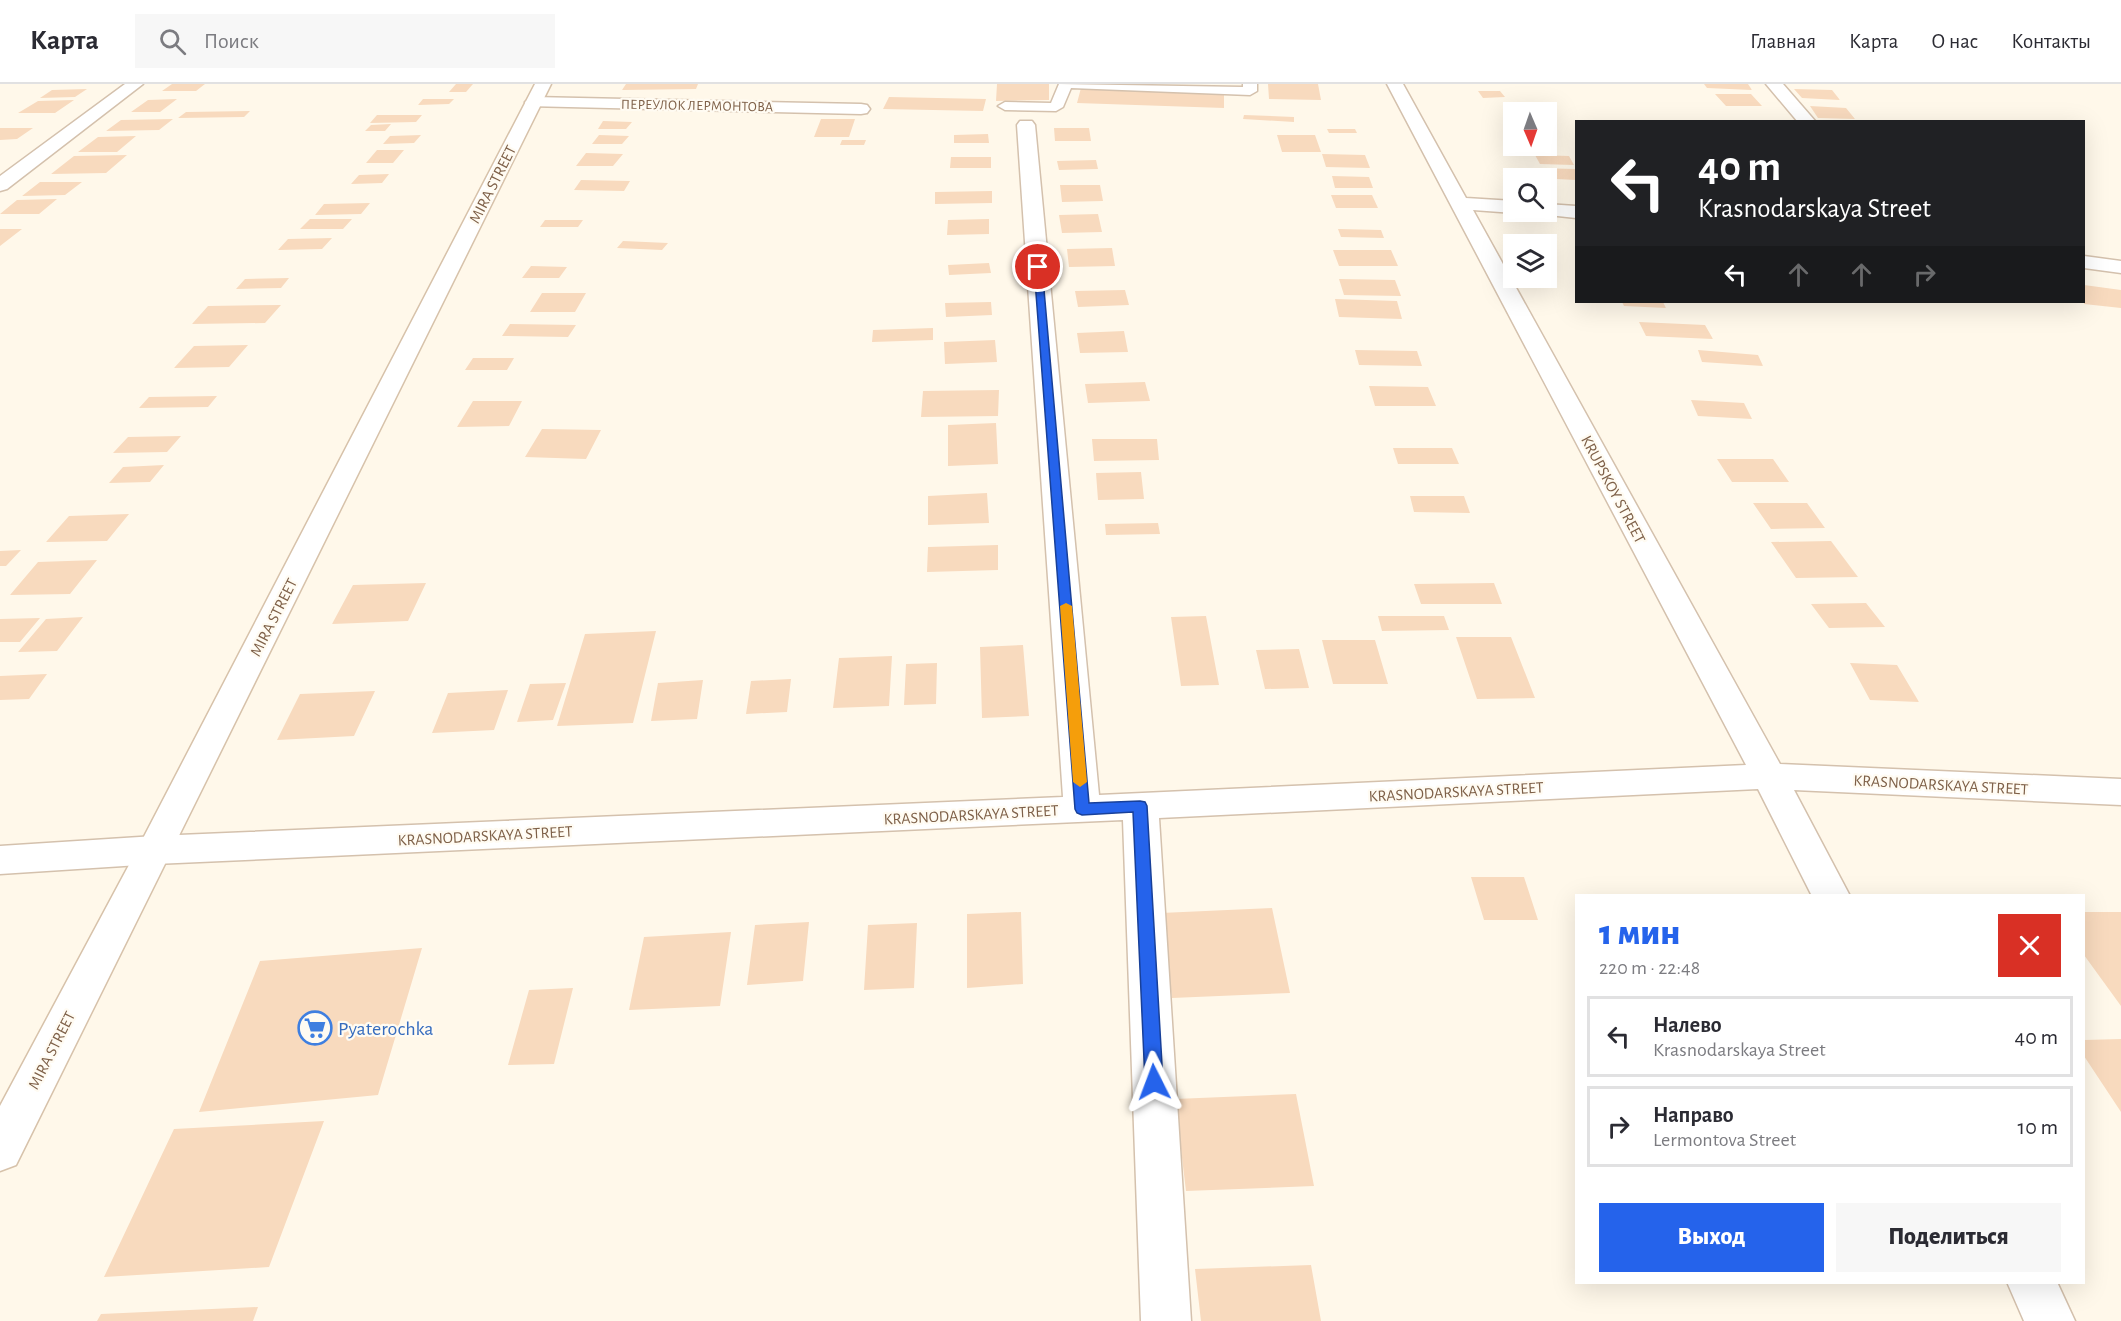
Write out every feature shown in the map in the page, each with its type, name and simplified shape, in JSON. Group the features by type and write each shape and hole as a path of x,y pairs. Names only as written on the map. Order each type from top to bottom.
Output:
{"street":[{"path":"0,185 135,84"},
{"name":"KRUPSKOY STREET","path":"1395,84 1769,776 1830,894"},
{"path":"1774,84 1806,120"},
{"name":"ПЕРЕУЛОК ЛЕРМОНТОВА","path":"538,93 861,109"},
{"name":"MIRA STREET","path":"0,1150 155,850 538,93"},
{"path":"1026,125 1082,809"},
{"path":"1458,203 1503,206"},
{"path":"1557,211 1575,212"},
{"path":"2085,262 2121,267"},
{"name":"KRASNODARSKAYA STREET","path":"0,860 155,850 1769,776 2121,792"},
{"path":"1140,806 1166,1321"},
{"path":"2032,1284 2050,1321"}],"lane":[{"path":"1005,106 1056,107 1066,84 1250,90 1250,84"}],"building":[{"path":"172,84 205,84 196,91 162,91"},
{"path":"456,84 473,84 466,92 449,92"},
{"path":"626,84 698,84 696,89 622,90"},
{"path":"997,84 1049,84 1049,100 996,101"},
{"path":"1268,84 1318,84 1321,100 1269,99"},
{"path":"1704,84 1748,84 1752,90 1707,88"},
{"path":"1081,88 1224,92 1224,108 1077,103"},
{"path":"87,89 75,97 40,98 52,90"},
{"path":"1794,89 1832,90 1840,100 1802,98"},
{"path":"1478,91 1500,91 1505,97 1483,98"},
{"path":"1715,94 1751,94 1762,106 1726,106"},
{"path":"889,97 986,99 983,111 883,109"},
{"path":"177,99 160,112 131,112 148,100"},
{"path":"423,99 454,99 449,104 418,105"},
{"path":"74,100 55,113 18,113 38,101"},
{"path":"1810,106 1846,108 1855,119 1818,118"},
{"path":"250,111 244,117 178,118 186,112"},
{"path":"377,115 422,115 416,122 370,123"},
{"path":"1244,115 1294,117 1294,122 1243,119"},
{"path":"173,119 159,130 106,131 121,120"},
{"path":"821,119 855,119 849,137 814,137"},
{"path":"603,121 632,122 626,129 598,129"},
{"path":"391,124 385,131 365,131 371,125"},
{"path":"0,128 33,128 17,139 0,140"},
{"path":"1054,128 1089,128 1091,141 1055,141"},
{"path":"1327,129 1355,129 1357,133 1329,133"},
{"path":"988,134 989,143 954,143 954,135"},
{"path":"421,135 414,143 383,144 390,136"},
{"path":"599,135 629,136 622,144 592,144"},
{"path":"1277,135 1315,135 1321,152 1282,152"},
{"path":"136,136 117,152 78,152 98,137"},
{"path":"842,140 866,140 864,145 840,145"},
{"path":"377,150 404,150 393,163 366,163"},
{"path":"586,153 623,154 613,166 576,166"},
{"path":"1322,154 1365,155 1370,168 1326,167"},
{"path":"127,155 106,173 51,174 74,156"},
{"path":"1536,156 1569,156 1574,165 1540,164"},
{"path":"951,157 991,157 991,168 950,168"},
{"path":"1096,160 1098,169 1059,170 1057,161"},
{"path":"1557,169 1575,169 1575,180 1557,179"},
{"path":"389,174 382,183 351,184 359,175"},
{"path":"1332,176 1369,177 1373,188 1335,188"},
{"path":"581,180 630,181 624,191 574,190"},
{"path":"40,182 82,182 65,195 22,196"},
{"path":"1060,185 1100,185 1103,201 1062,202"},
{"path":"992,191 992,203 935,204 935,192"},
{"path":"1331,195 1372,195 1378,208 1336,208"},
{"path":"57,199 39,214 0,214 17,200"},
{"path":"370,203 361,214 315,215 324,204"},
{"path":"1098,214 1102,232 1062,233 1059,215"},
{"path":"310,219 352,219 343,229 300,229"},
{"path":"989,219 989,234 947,235 948,220"},
{"path":"545,220 583,220 578,227 540,227"},
{"path":"0,229 22,229 0,246"},
{"path":"1338,229 1381,230 1384,238 1341,237"},
{"path":"332,238 322,249 278,250 288,239"},
{"path":"623,241 668,243 662,250 617,248"},
{"path":"1112,248 1115,266 1069,267 1067,249"},
{"path":"1333,250 1391,250 1398,266 1339,266"},
{"path":"989,263 991,273 949,275 948,265"},
{"path":"531,266 567,267 559,278 522,278"},
{"path":"289,278 281,288 236,289 245,279"},
{"path":"1339,279 1395,280 1401,296 1344,295"},
{"path":"2085,285 2121,290 2121,308 2084,304"},
{"path":"1125,290 1129,305 1078,307 1075,291"},
{"path":"542,293 586,293 575,312 530,312"},
{"path":"1335,299 1397,301 1402,319 1339,317"},
{"path":"991,302 992,315 946,317 945,303"},
{"path":"1622,303 1664,303 1666,308 1624,306"},
{"path":"281,305 265,323 192,324 208,306"},
{"path":"1639,322 1705,325 1713,339 1646,336"},
{"path":"510,324 576,325 568,337 502,336"},
{"path":"933,328 933,340 872,342 873,330"},
{"path":"1124,331 1128,352 1080,353 1077,333"},
{"path":"995,340 997,362 945,364 944,342"},
{"path":"248,345 229,367 174,368 194,346"},
{"path":"1355,350 1417,351 1422,366 1359,365"},
{"path":"1698,350 1758,355 1763,366 1702,362"},
{"path":"473,358 514,358 507,370 465,370"},
{"path":"1145,382 1150,401 1088,403 1085,384"},
{"path":"1369,386 1428,387 1436,406 1375,406"},
{"path":"999,390 998,416 921,417 923,391"},
{"path":"217,396 208,407 139,408 149,397"},
{"path":"1691,400 1744,403 1752,419 1698,416"},
{"path":"473,401 522,401 509,426 457,427"},
{"path":"996,423 998,464 948,466 948,425"},
{"path":"542,429 601,430 586,459 525,457"},
{"path":"181,436 167,452 113,453 128,437"},
{"path":"1092,439 1157,439 1159,460 1094,461"},
{"path":"1393,448 1452,448 1459,464 1398,464"},
{"path":"1717,459 1773,459 1789,482 1732,482"},
{"path":"164,465 150,482 109,483 123,467"},
{"path":"1141,472 1144,499 1098,500 1096,473"},
{"path":"987,493 989,523 928,525 928,496"},
{"path":"1410,496 1464,496 1470,513 1414,512"},
{"path":"1753,503 1807,503 1825,528 1771,529"},
{"path":"129,514 107,541 46,542 69,516"},
{"path":"1158,523 1160,534 1106,535 1105,524"},
{"path":"1831,541 1858,577 1796,578 1771,542"},
{"path":"998,545 998,570 927,572 928,547"},
{"path":"21,550 6,566 0,566 0,551"},
{"path":"97,560 70,594 10,595 38,562"},
{"path":"426,583 408,621 332,624 353,585"},
{"path":"1494,583 1502,604 1421,604 1414,584"},
{"path":"1866,603 1885,627 1829,628 1811,604"},
{"path":"1206,616 1219,685 1181,686 1171,617"},
{"path":"1378,616 1444,616 1449,630 1382,631"},
{"path":"83,617 57,651 18,652 46,619"},
{"path":"40,618 20,642 0,642 0,619"},
{"path":"656,631 633,723 557,726 585,634"},
{"path":"1456,637 1511,637 1535,698 1477,699"},
{"path":"1322,640 1375,640 1388,684 1333,684"},
{"path":"1023,645 1029,716 982,718 980,647"},
{"path":"1299,649 1309,688 1265,689 1256,650"},
{"path":"892,656 889,706 833,708 839,658"},
{"path":"937,663 936,704 904,705 906,664"},
{"path":"1850,663 1897,665 1919,702 1870,700"},
{"path":"47,674 29,699 0,700 0,676"},
{"path":"791,679 787,712 746,714 751,681"},
{"path":"703,680 697,719 651,721 658,683"},
{"path":"566,683 553,720 517,722 530,684"},
{"path":"508,690 494,730 432,733 448,693"},
{"path":"375,691 354,736 277,740 300,694"},
{"path":"1471,877 1524,877 1538,920 1484,920"},
{"path":"1272,908 1290,993 1172,998 1161,913"},
{"path":"1021,912 1023,984 967,988 967,914"},
{"path":"2085,912 2121,912 2121,1006 2085,956"},
{"path":"809,922 803,981 747,985 755,925"},
{"path":"917,923 914,988 864,990 868,925"},
{"path":"731,932 720,1006 629,1010 644,937"},
{"name":"Pyaterochka","path":"422,948 378,1095 199,1112 260,961"},
{"path":"573,988 554,1064 508,1065 529,990"},
{"path":"2121,1039 2121,1112 2085,1058 2085,1040"},
{"path":"1296,1094 1314,1186 1186,1191 1175,1099"},
{"path":"324,1121 269,1267 104,1277 174,1129"},
{"path":"1311,1265 1321,1321 1201,1321 1195,1269"},
{"path":"258,1307 253,1321 97,1321 101,1314"}],"slow traffic":[{"path":"1066,606 1080,782"}],"place":[{"name":"Pyaterochka","path":"315,1028"}],"route":[{"path":"1038,267 1082,809 1140,806 1154,1082"}]}
